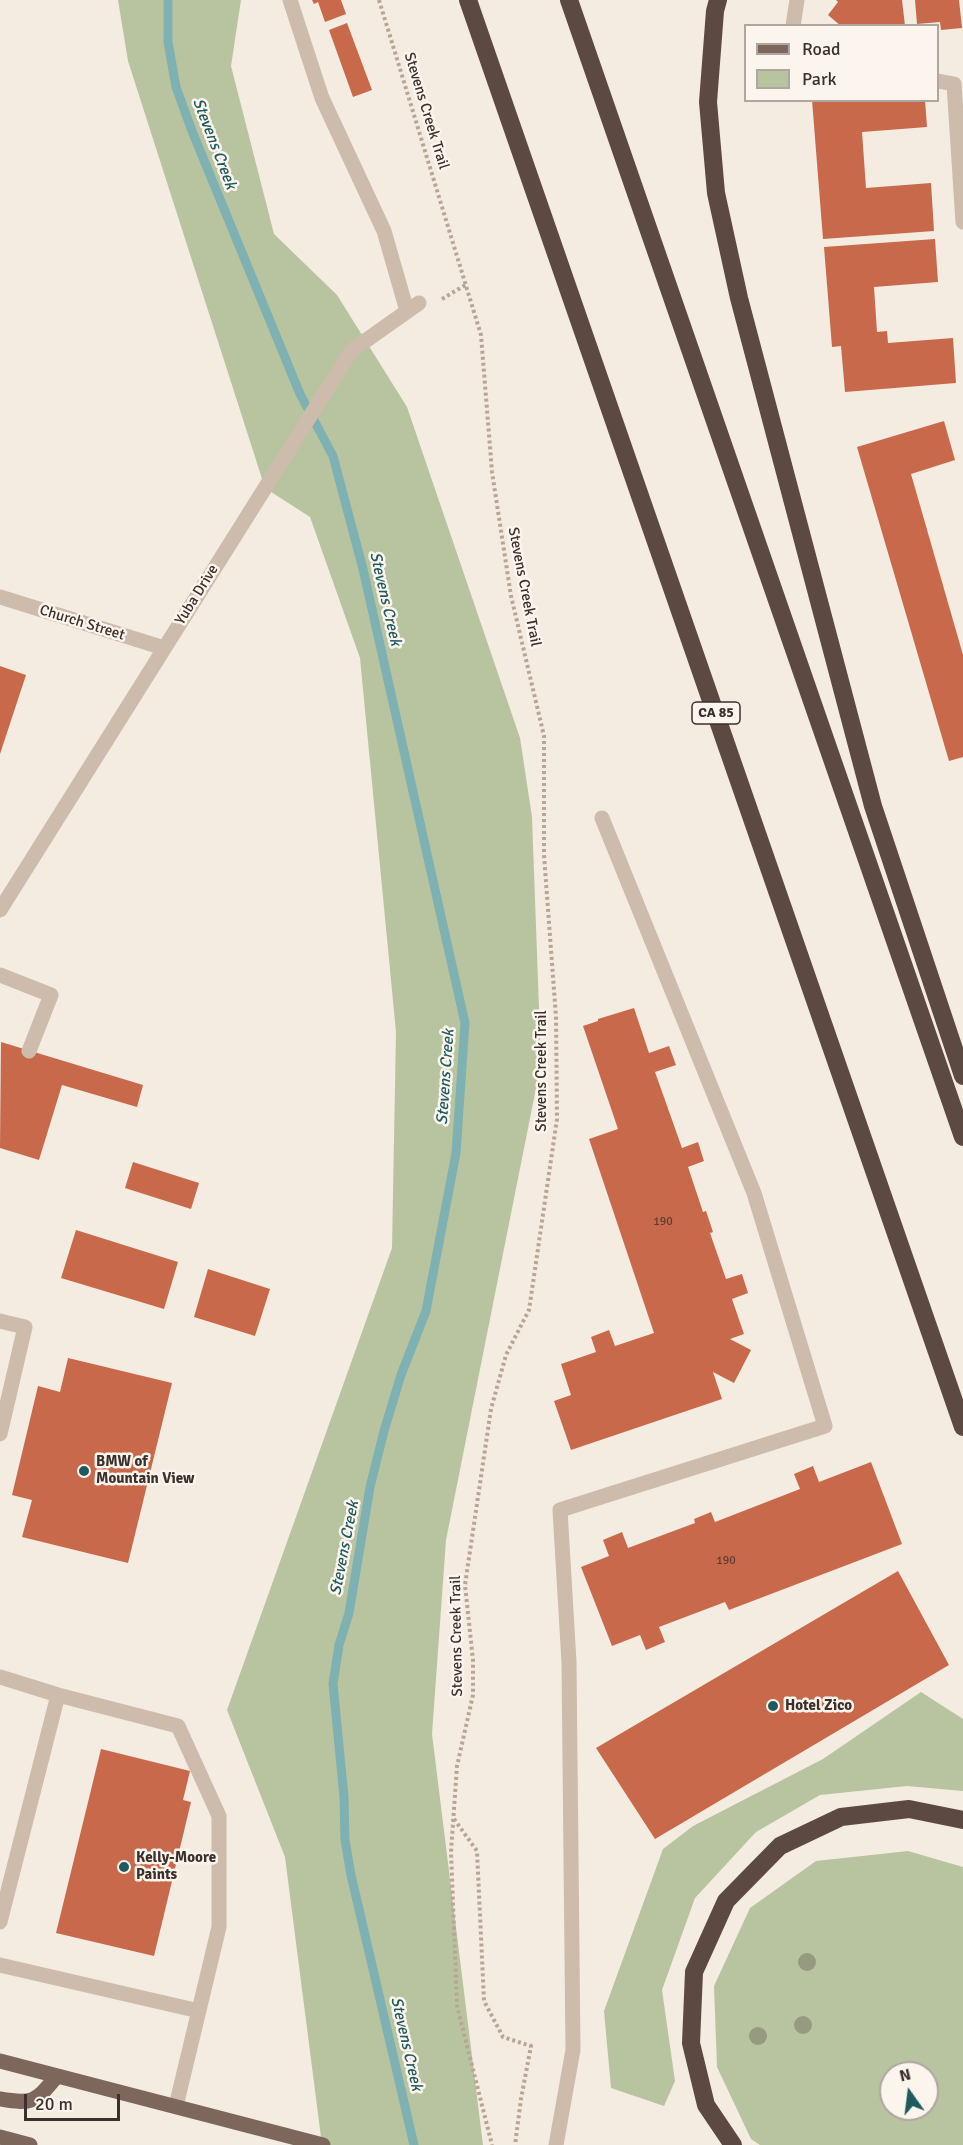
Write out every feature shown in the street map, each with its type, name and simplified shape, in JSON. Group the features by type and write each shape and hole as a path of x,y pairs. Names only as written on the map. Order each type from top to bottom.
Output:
{"highway":[{"name":"CA 85","path":"468,0 963,1427"},
{"path":"570,0 963,1137"},
{"path":"718,0 715,11 708,102 716,193 739,298 873,806 963,1076"},
{"path":"733,2145 706,2105 690,2043 694,1972 726,1901 780,1846 841,1816 909,1809 963,1820"}],"main road":[{"path":"0,2061 323,2145"},
{"path":"0,2099 24,2102 39,2098 57,2076"},
{"path":"1,2140 30,2145"}],"street":[{"name":"Yuba Drive","path":"0,910 351,351 413,307 384,231 322,98 290,0"},
{"path":"794,24 797,0"},
{"path":"939,81 954,84 963,222"},
{"name":"Church Street","path":"0,597 164,648"},
{"path":"556,2145 573,2050 569,1662 560,1510 825,1426 754,1193 602,818"},
{"path":"0,975 51,995 29,1051"},
{"path":"0,1321 25,1327 0,1434"},
{"path":"0,1677 58,1695 178,1726 219,1816 219,1927 176,2106"},
{"path":"0,1922 58,1695"},
{"path":"0,1965 199,2011"}],"path":[{"name":"Stevens Creek Trail","path":"379,0 482,335 492,472 510,596 544,736 544,855 556,1017 557,1119 529,1310 506,1355 491,1409 465,1585 473,1660 473,1695 457,1766 451,1852 457,2006 492,2145"},
{"path":"454,1819 477,1851 484,2001 503,2037 531,2046 520,2099 515,2145"}],"green space":[{"path":"118,0 241,0 231,66 274,234 337,295 407,407 520,738 532,817 541,1063 446,1540 432,1734 483,2145 322,2145 285,1857 227,1710 392,1248 396,1032 360,658 310,517 265,488 128,61"},
{"path":"921,1692 963,1719 963,1791 907,1786 820,1795 756,1832 695,1898 662,1990 675,2081 664,2106 611,2088 604,2011 663,1849 693,1826 823,1759"},
{"path":"908,1851 963,1867 963,2145 760,2145 751,2139 717,2067 714,1986 750,1908 816,1861"}],"building":[{"path":"312,0 341,0 346,14 325,22 318,2 314,4"},
{"path":"836,0 902,0 905,24 839,24 828,15 838,2"},
{"path":"915,0 959,0 962,28 941,30 940,22 917,24"},
{"path":"347,23 372,90 353,97 329,30"},
{"path":"812,102 925,102 927,127 862,132 866,188 931,183 934,231 823,239"},
{"path":"935,239 938,282 874,287 877,332 887,331 888,343 953,338 956,383 845,392 841,346 832,347 824,247"},
{"path":"944,421 955,460 911,474 963,655 963,757 949,761 857,447"},
{"path":"0,666 26,675 0,754"},
{"path":"634,1008 649,1053 669,1046 676,1065 655,1072 682,1148 698,1142 704,1161 688,1167 703,1212 706,1211 713,1232 710,1233 726,1279 742,1274 748,1293 732,1299 744,1334 730,1339 751,1350 734,1383 713,1372 722,1399 571,1450 554,1401 571,1395 561,1364 596,1352 591,1337 609,1330 615,1346 654,1333 589,1139 618,1129 583,1026"},
{"path":"1,1042 143,1085 137,1107 62,1085 39,1160 0,1148"},
{"path":"133,1162 199,1183 191,1209 125,1188"},
{"path":"76,1230 178,1262 164,1309 61,1278"},
{"path":"208,1269 270,1289 255,1336 194,1317"},
{"name":"BMW of Mountain View","path":"68,1358 172,1383 128,1563 22,1537 32,1500 12,1495 38,1386 60,1392"},
{"path":"871,1462 902,1544 729,1610 725,1602 659,1627 665,1642 646,1650 640,1635 612,1646 581,1567 609,1556 603,1540 622,1532 628,1548 695,1523 694,1519 711,1512 715,1522 800,1489 794,1474 813,1466 819,1482"},
{"name":"Hotel Zico","path":"898,1571 949,1665 655,1839 596,1748"},
{"name":"Kelly-Moore Paints","path":"101,1749 190,1771 183,1800 191,1802 154,1956 56,1933"}],"waterway":[{"name":"Stevens Creek","path":"168,0 168,42 176,87 300,394 333,456 363,569 465,1023 456,1153 426,1311 401,1375 370,1487 349,1613 339,1645 333,1684 344,1797 345,1840 351,1875 414,2145"}],"place":[{"name":"BMW of Mountain View","path":"84,1471"},
{"name":"Hotel Zico","path":"773,1706"},
{"name":"Kelly-Moore Paints","path":"124,1867"}]}
